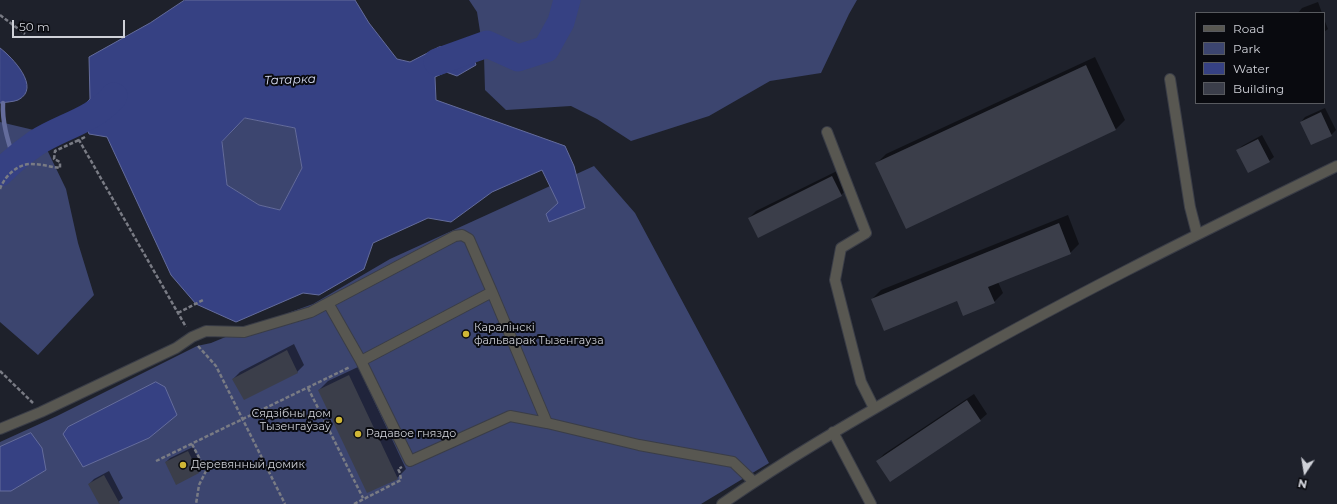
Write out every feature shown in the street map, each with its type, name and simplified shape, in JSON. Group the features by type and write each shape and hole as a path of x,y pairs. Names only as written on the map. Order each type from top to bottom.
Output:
{"street":[{"path":"1170,79 1190,207 1197,234"},
{"path":"828,132 866,233 841,248 836,280 861,382 874,408"},
{"path":"722,504 833,432 997,338 1197,234 1337,166"},
{"path":"0,429 42,412 176,348 192,337 206,331 244,332 311,312 455,236 462,235 468,238 547,423"},
{"path":"361,361 492,292"},
{"path":"328,303 361,361 410,461 510,416 547,423 639,445 733,462 754,482"},
{"path":"833,432 871,504"}],"path":[{"path":"0,15 25,34"},
{"path":"0,189 2,182 14,170 29,164 60,168 60,162 54,159 55,151 85,137"},
{"path":"79,140 197,346 216,366 285,504"},
{"path":"178,313 202,300"},
{"path":"156,461 243,420 361,361"},
{"path":"0,371 42,412"},
{"path":"308,388 363,498"},
{"path":"192,444 206,472 199,485 196,504"},
{"path":"354,504 363,498 401,480 398,469 410,461"}],"green space":[{"path":"469,0 857,0 821,73 770,81 709,116 631,141 597,119 571,106 506,110 485,90 484,57 477,12"},
{"path":"245,118 295,128 302,168 280,210 259,205 227,185 222,142"},
{"path":"0,122 38,131 66,189 78,243 94,295 38,355 0,322"},
{"name":"Каралінскі фальварак Тызенгауза","path":"594,166 635,213 769,463 701,504 0,504 0,442 57,416 197,346 211,343 252,326 313,304 390,259"}],"water":[{"path":"185,0 355,0 369,23 397,59 410,62 439,47 468,43 476,65 457,76 446,72 435,77 436,100 565,146 574,166 585,208 549,222 546,214 558,203 542,170 492,192 451,222 428,218 373,243 364,269 319,295 303,293 236,322 196,304 171,275 107,137 89,134 82,108 90,99 89,57 150,23","holes":["245,118 295,128 302,168 280,210 259,205 227,185 222,142"]},
{"path":"0,48 17,65 26,81 27,88 25,95 16,101 0,103"},
{"path":"156,382 165,387 177,415 149,438 83,467 63,434 68,427"},
{"path":"31,433 42,448 46,470 11,491 0,491 0,447"}],"building":[{"path":"1086,65 1116,130 906,229 875,163"},
{"path":"1321,112 1332,136 1311,145 1300,122"},
{"path":"1258,139 1270,162 1248,173 1236,150"},
{"path":"832,176 842,196 758,238 748,218"},
{"path":"1059,223 1071,254 988,287 995,303 963,316 957,301 884,331 871,299"},
{"path":"287,350 298,373 244,400 232,379"},
{"name":"Радавое гняздо","path":"349,375 398,479 367,493 318,390"},
{"path":"967,400 981,421 890,482 876,461"},
{"path":"188,451 199,473 176,485 165,462"},
{"path":"104,475 120,504 99,504 88,484"}],"waterway":[{"name":"Татарка","path":"437,62 487,44 518,58 546,49 561,22 567,0"},
{"name":"Татарка","path":"0,173 17,157 36,143 97,112 114,96"},
{"path":"3,103 4,125 14,160"}],"place":[{"name":"Каралінскі фальварак Тызенгауза","path":"466,334"},
{"name":"Сядзібны дом Тызенгаўзаў","path":"339,420"},
{"name":"Радавое гняздо","path":"358,434"},
{"name":"Деревянный домик","path":"183,465"}]}
